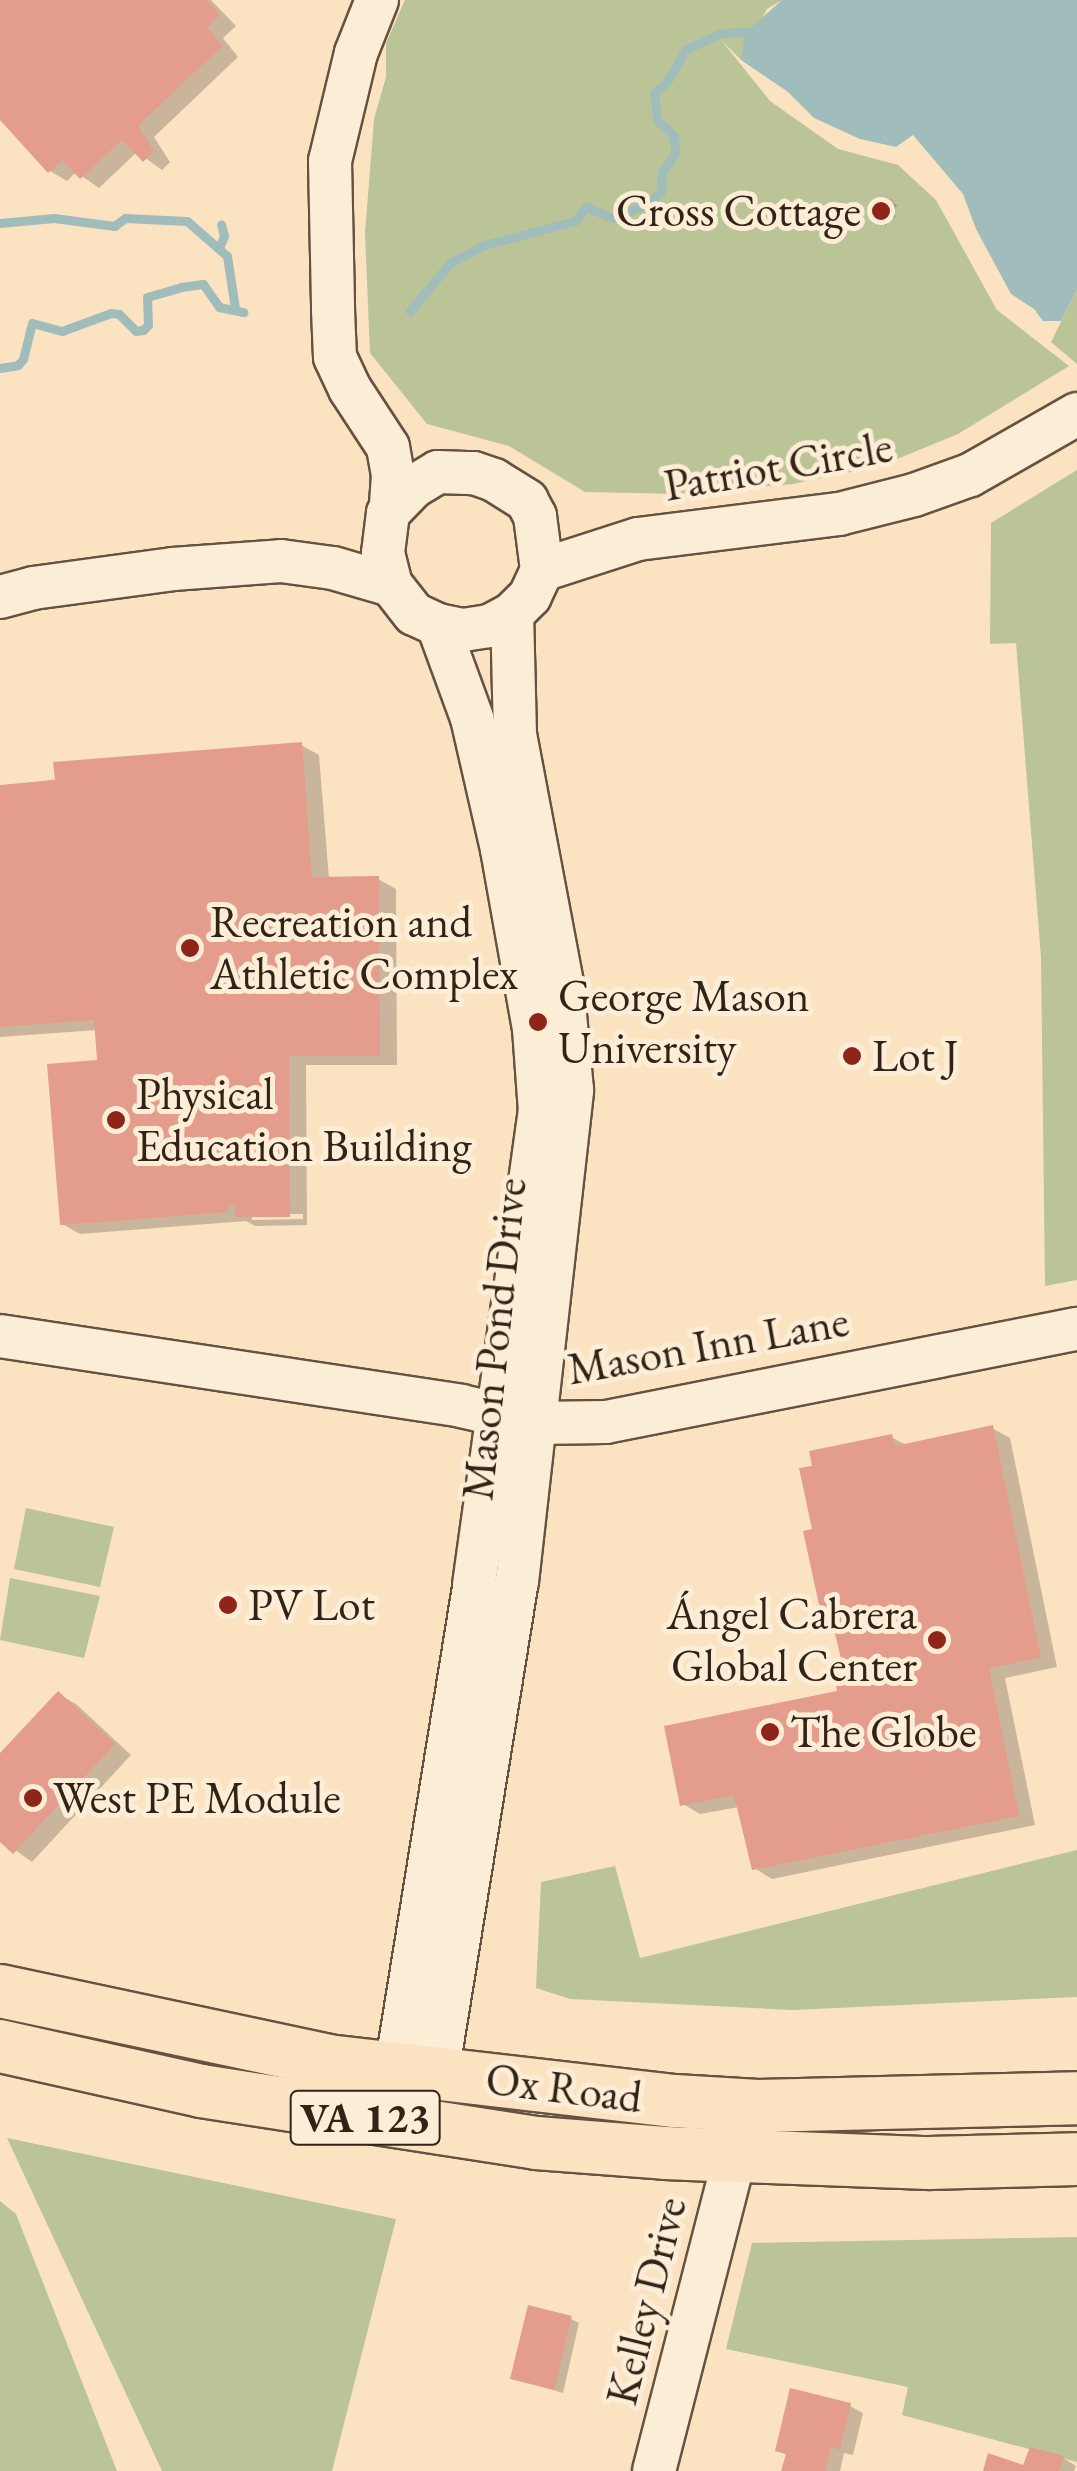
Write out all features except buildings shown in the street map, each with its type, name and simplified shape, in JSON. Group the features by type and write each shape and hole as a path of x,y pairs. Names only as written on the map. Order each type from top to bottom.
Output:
{"main road":[{"name":"Ox Road","path":"0,1990 328,2061 675,2101 758,2106 1077,2098"},
{"name":"Ox Road","path":"0,2046 200,2091 449,2133 736,2156 929,2163 1077,2160"},
{"path":"675,2101 700,2116 736,2156 760,2130 785,2118 860,2102"}],"street":[{"path":"377,0 356,54 330,162 335,357 350,389 379,431 410,462 438,472 474,473 494,480 527,502 535,516 542,570 530,596 512,614 490,626 464,630 438,625 414,614 391,585 382,553 393,475 379,431"},
{"name":"Patriot Circle","path":"542,570 638,539 839,514 914,495 970,475 1077,414"},
{"path":"281,561 388,517 412,487 438,472"},
{"path":"535,516 638,539"},
{"path":"0,597 33,588 174,568 281,561 333,568 391,585"},
{"name":"Mason Pond Drive","path":"512,614 516,734 562,983 572,1090 518,1418"},
{"name":"Mason Pond Drive","path":"416,2071 517,1582 518,1418 540,1112 534,1029 502,849 480,756 438,625"},
{"name":"Mason Inn Lane","path":"0,1336 518,1418 606,1422 1077,1329"},
{"name":"Kelley Drive","path":"654,2471 736,2156"}],"green space":[{"path":"405,0 782,0 767,9 741,60 722,41 770,101 838,149 898,165 936,200 997,310 1069,366 958,434 880,466 793,484 680,494 585,492 509,446 427,424 370,353 365,233 374,119 386,77 386,43"},
{"path":"1077,289 1077,364 1051,342"},
{"path":"1077,470 1077,1280 1045,1286 1041,957 1016,643 990,644 991,523"},
{"path":"26,1508 114,1527 100,1587 14,1569"},
{"path":"10,1578 100,1596 84,1658 0,1640"},
{"path":"1077,1850 1077,1997 792,2010 570,1999 536,1988 541,1882 615,1866 640,1958"},
{"path":"7,2138 396,2219 332,2471 162,2471"},
{"path":"0,2201 16,2214 117,2471 0,2471"},
{"path":"1077,2237 1077,2462 902,2415 908,2387 726,2349 752,2243"}],"water":[{"path":"782,0 1077,0 1077,289 1061,321 1043,321 1034,309 1011,294 976,229 963,194 913,135 896,147 860,139 814,118 788,92 741,60 745,33"}],"waterway":[{"path":"410,311 450,263 484,245 575,221 586,207 613,218 649,203 661,191 662,172 675,154 674,136 657,120 654,93 667,82 686,49 722,33 755,31"},
{"path":"0,223 54,218 114,226 125,218 187,221 227,256 235,308"},
{"path":"219,248 224,236 221,224"},
{"path":"0,368 18,365 23,359 32,323 62,331 111,313 119,314 136,331 143,330 148,325 147,297 181,287 203,284 219,307 243,312"}],"place":[{"name":"Cross Cottage","path":"881,211"},
{"name":"Recreation and Athletic Complex","path":"190,948"},
{"name":"George Mason University","path":"538,1022"},
{"name":"Lot J","path":"852,1056"},
{"name":"Physical Education Building","path":"116,1120"},
{"name":"PV Lot","path":"228,1605"},
{"name":"Ángel Cabrera Global Center","path":"937,1640"},
{"name":"The Globe","path":"770,1732"},
{"name":"West PE Module","path":"33,1798"}]}
